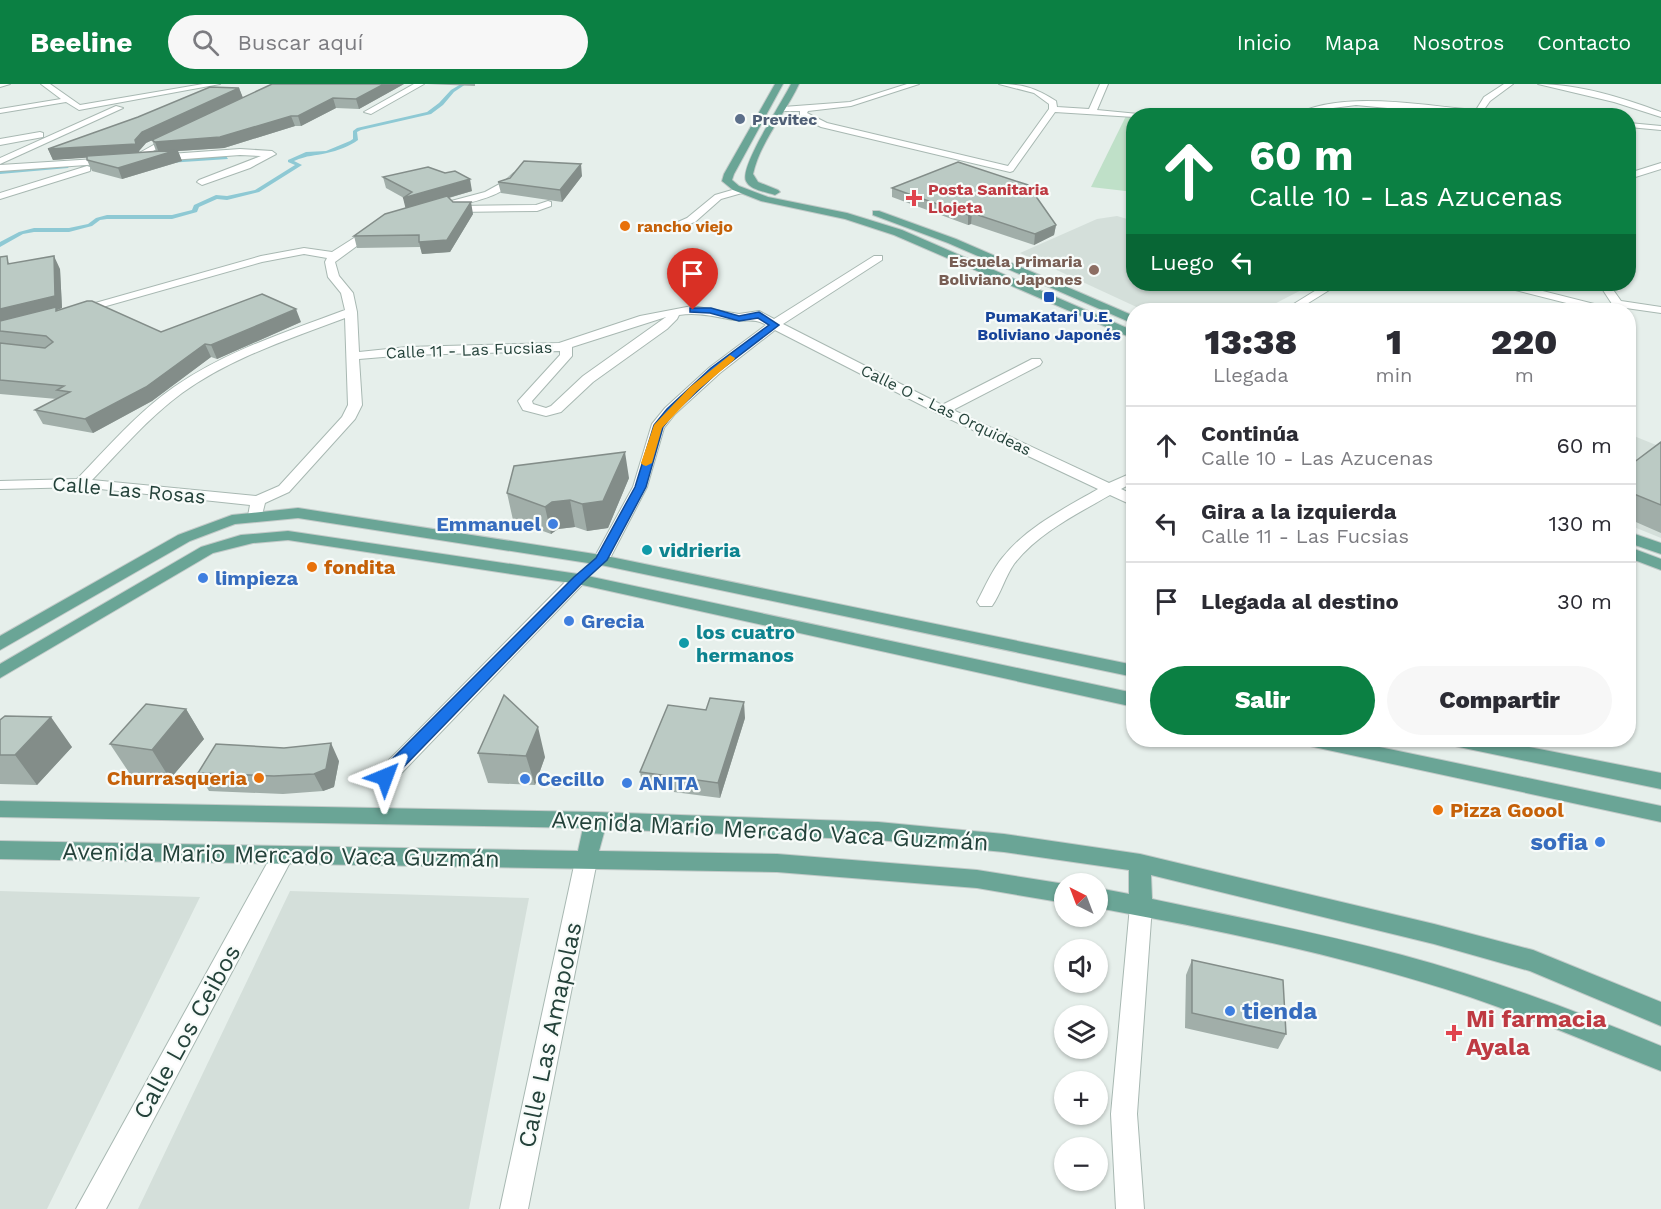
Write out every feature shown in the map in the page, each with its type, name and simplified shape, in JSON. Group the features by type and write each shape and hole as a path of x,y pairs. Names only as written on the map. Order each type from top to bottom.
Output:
{"main road":[{"path":"779,84 729,174 727,181 739,191 861,220 966,261 1126,331"},
{"path":"795,84 783,109 763,140 748,173 749,179 763,188 889,217 983,254 1126,317"},
{"path":"767,109 783,109"},
{"path":"804,207 815,200"},
{"path":"966,261 983,254"},
{"path":"252,537 257,508"},
{"path":"0,644 184,538 257,508 601,560 1126,669"},
{"path":"0,672 207,550 252,537 300,536 578,579 1126,698"},
{"path":"1636,540 1661,549"},
{"path":"1636,555 1661,565"},
{"path":"578,579 601,560"},
{"path":"1347,747 1661,814"},
{"path":"1494,747 1661,781"},
{"name":"Avenida Mario Mercado Vaca Guzmán","path":"0,809 596,820 878,831 1004,843 1140,863 1274,894 1533,961 1661,1014"},
{"path":"586,861 596,820"},
{"name":"Avenida Mario Mercado Vaca Guzmán","path":"0,850 777,863 976,879 1054,891"},
{"path":"1140,863 1142,906"},
{"path":"1108,900 1402,966 1507,997 1593,1029 1661,1059"}],"street":[{"path":"0,85 6,84"},
{"path":"45,84 79,108 216,84"},
{"path":"368,112 420,84"},
{"path":"783,109 851,104 915,84"},
{"path":"805,109 803,114 825,125 1010,169 1053,109 1053,103 1036,91 1003,84"},
{"path":"1093,110 1104,84"},
{"path":"1481,108 1487,99 1509,84"},
{"path":"1542,84 1641,106 1661,115"},
{"path":"0,161 148,96"},
{"path":"0,111 66,100"},
{"path":"1325,108 1356,103 1411,108"},
{"path":"1053,109 1126,113"},
{"path":"1636,126 1661,128"},
{"path":"0,142 67,131"},
{"path":"177,157 144,152 181,133"},
{"path":"143,159 249,152 272,154 247,166 202,182"},
{"path":"0,168 120,160"},
{"path":"0,196 81,171 97,162"},
{"path":"420,210 500,189 510,182 524,166"},
{"path":"1636,174 1661,166"},
{"path":"676,225 691,220 718,197 739,191"},
{"path":"434,207 446,209 525,208 548,204"},
{"path":"257,508 284,489 348,419 355,405 351,312 347,293 334,277 330,262 334,256 383,222"},
{"path":"67,313 304,250 334,256"},
{"path":"601,560 640,487 657,427 670,411 715,370 775,325 878,258"},
{"path":"1302,303 1321,291"},
{"path":"1531,291 1579,303"},
{"path":"1636,308 1661,310"},
{"name":"Calle 11 - Las Fucsias","path":"353,356 407,351 518,349 566,345 673,312 711,311 739,318 759,315"},
{"path":"81,483 146,416 200,376 260,346 351,312"},
{"path":"566,345 566,356 525,401 528,407 546,412 556,409 588,379 663,326 673,317 673,312"},
{"name":"Calle O - Las Orquideas","path":"759,315 942,410 1126,497"},
{"path":"942,410 1036,362"},
{"path":"986,602 1007,561 1028,540 1126,480"},
{"name":"Calle Las Rosas","path":"0,484 81,483 257,508"},
{"path":"385,777 578,579"},
{"name":"Calle Los Ceibos","path":"90,1209 283,855"},
{"name":"Calle Las Amapolas","path":"514,1209 586,861"},
{"path":"1130,1209 1124,1114 1142,906"}],"shaded area":[{"name":"Escuela Primaria Boliviano Japones","path":"1117,216 1126,219 1126,291 1300,291 1276,303 1128,303 1020,253 1097,219"},
{"path":"1636,437 1661,447 1661,538 1636,528"},
{"path":"0,891 200,897 47,1209 0,1209"},
{"path":"290,891 529,898 469,1209 138,1209"}],"green space":[{"path":"1126,116 1126,191 1091,187"}],"building":[{"path":"272,84 384,84 356,99 333,98 298,116 291,116 220,137 155,142 152,140"},
{"path":"210,87 239,88 142,132 135,140 136,144 48,149 138,117"},
{"path":"177,150 118,168 87,160 87,156"},
{"path":"524,161 581,164 560,190 498,182 510,178"},
{"path":"958,162 1028,185 1056,225 1035,234 972,213 968,215 892,188"},
{"path":"428,167 445,173 455,171 470,179 403,198 412,192 383,177"},
{"path":"447,196 453,202 471,202 447,240 419,242 419,235 354,236 385,214"},
{"path":"7,256 8,264 54,256 55,296 0,309 0,257"},
{"path":"262,294 296,309 211,345 205,344 146,387 85,419 35,410 70,392 57,390 64,386 0,380 0,343 45,348 53,342 46,336 0,331 0,321 56,307 56,311 92,301 161,332"},
{"path":"1661,442 1661,505 1636,495 1636,461"},
{"path":"625,452 603,501 582,504 570,500 552,502 545,507 507,493 514,466"},
{"path":"504,695 538,727 526,756 478,753"},
{"path":"710,698 744,702 718,783 640,772 668,705 706,710"},
{"path":"146,704 186,709 152,750 110,744"},
{"path":"5,716 51,717 15,755 0,755 0,720"},
{"path":"331,743 326,769 314,774 274,776 198,773 216,744 284,748"},
{"name":"tienda","path":"1192,960 1283,980 1286,1034 1192,1013"}],"waterway":[{"path":"0,245 21,233 34,230 69,230 90,225 98,219 107,217 172,217 195,211 196,206 216,197 227,198 257,191 299,165 290,161 306,154 327,152 352,142 356,140 355,131 359,129 429,113 464,84"},
{"path":"168,161 226,158"},
{"path":"0,172 68,166"}],"slow traffic":[{"path":"646,463 657,427 670,411 730,358"}],"place":[{"name":"Previtec","path":"740,119"},
{"name":"Posta Sanitaria Llojeta","path":"914,198"},
{"name":"rancho viejo","path":"625,226"},
{"name":"Escuela Primaria Boliviano Japones","path":"1094,270"},
{"name":"PumaKatari U.E. Boliviano Japonés","path":"1049,297"},
{"name":"Emmanuel","path":"553,524"},
{"name":"vidrieria","path":"647,550"},
{"name":"fondita","path":"312,567"},
{"name":"limpieza","path":"203,578"},
{"name":"Grecia","path":"569,621"},
{"name":"los cuatro hermanos","path":"684,643"},
{"name":"Churrasqueria","path":"259,778"},
{"name":"Cecillo","path":"525,779"},
{"name":"ANITA","path":"627,783"},
{"name":"Pizza Goool","path":"1438,810"},
{"name":"sofia","path":"1600,842"},
{"name":"tienda","path":"1230,1011"},
{"name":"Mi farmacia Ayala","path":"1454,1033"}],"route":[{"path":"385,777 578,579 601,560 640,487 657,427 670,411 715,370 775,325 759,315 739,318 711,311 693,310"}]}
